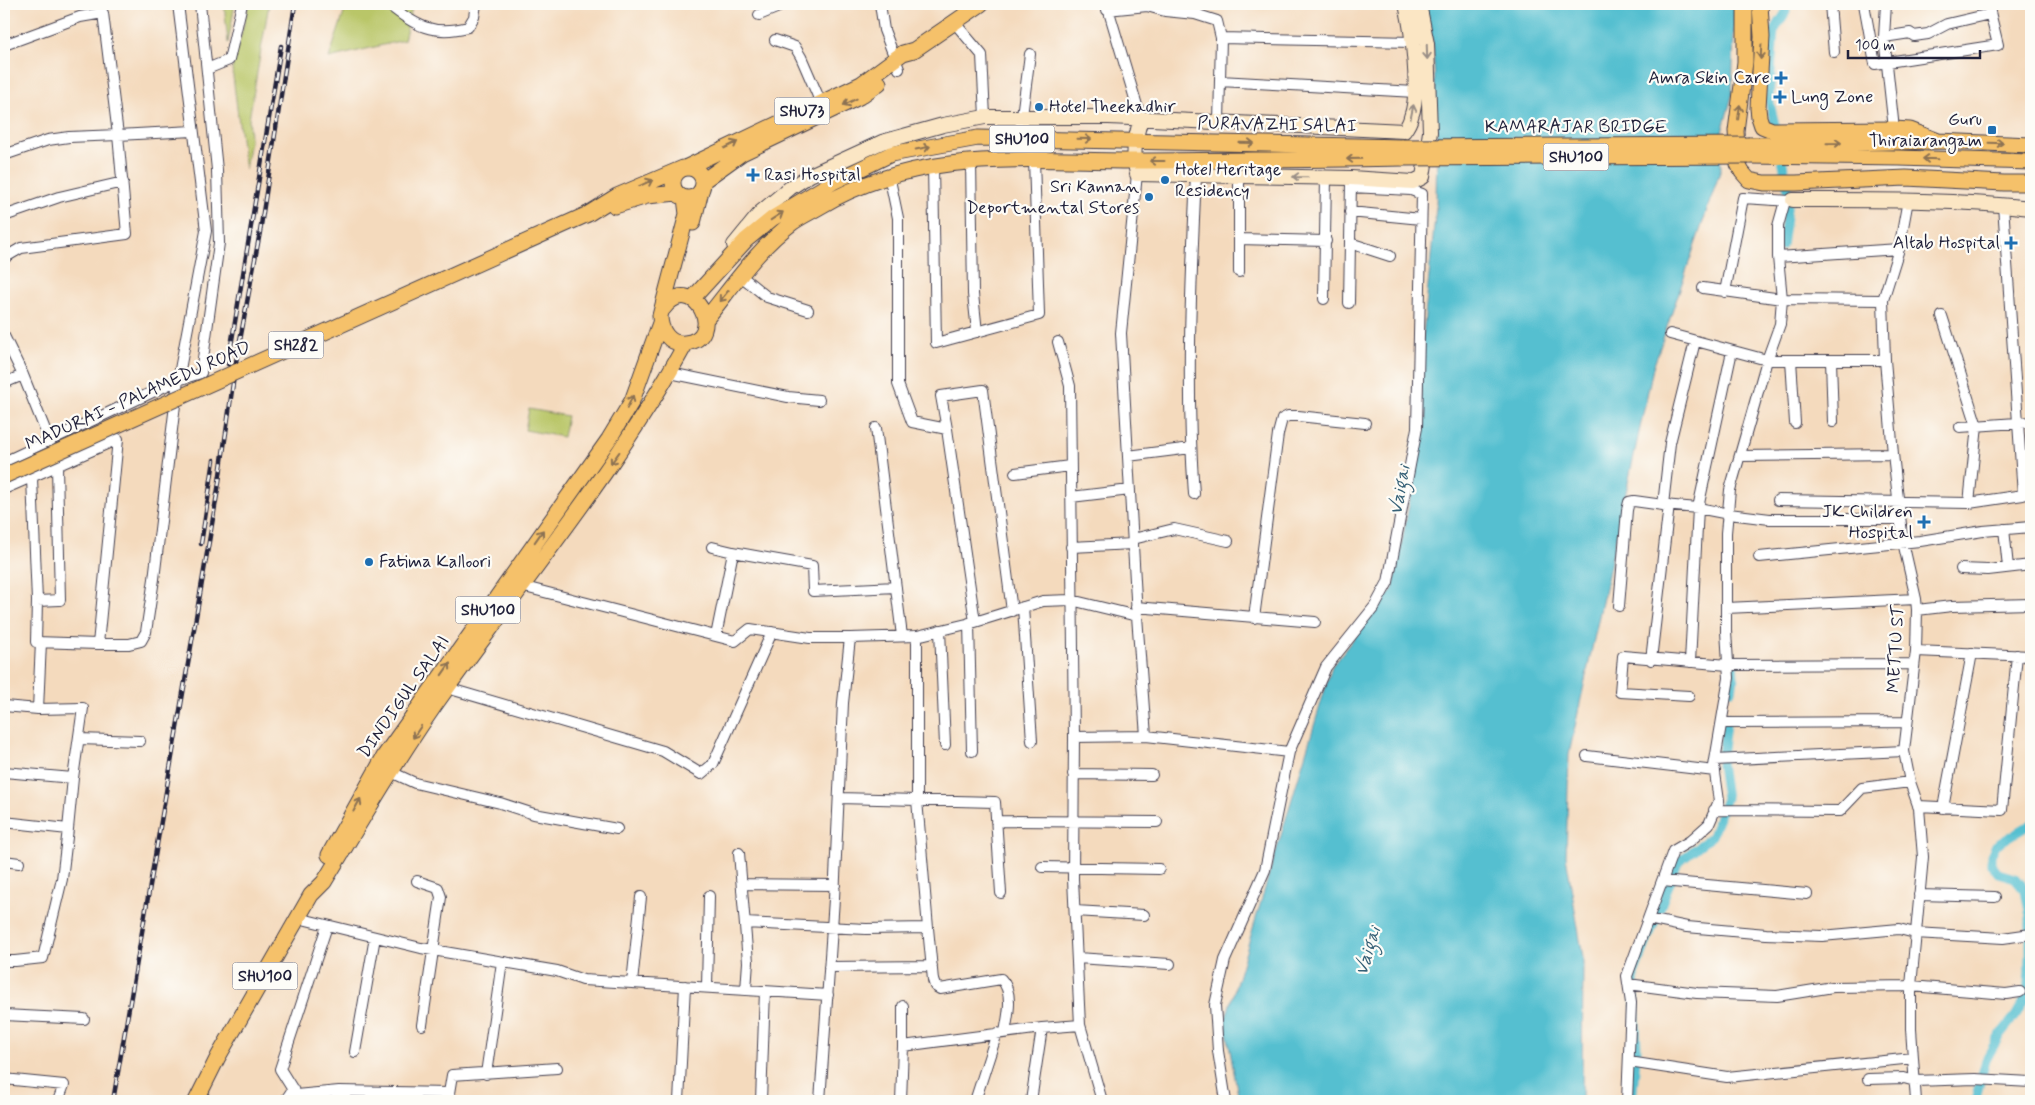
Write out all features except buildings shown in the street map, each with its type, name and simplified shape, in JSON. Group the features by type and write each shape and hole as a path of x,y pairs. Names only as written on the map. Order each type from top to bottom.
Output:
{"main road":[{"name":"SHU73","path":"681,195 694,197 702,186 742,153 859,98 897,64 903,53 914,50 981,4"},
{"path":"715,275 713,269 761,212 790,188 810,175 882,142 943,125 985,117 1109,117 1404,131 1412,117 1415,92 1413,42 1406,4"},
{"path":"1141,119 1135,140 1135,167 1196,175 1326,178 1351,182 1413,182 1423,177 1430,132 1427,44 1419,4"},
{"path":"1745,4 1744,62 1736,131 1738,164 1749,180 1796,183 1906,178 2031,183"},
{"path":"1760,4 1762,37 1759,117 1762,126 1779,143 1894,128 1910,130 1938,141"},
{"name":"SHU73","path":"685,168 861,84 897,64"},
{"name":"PURAVAZHI SALAI","path":"690,298 715,275 746,240 773,218 833,182 891,154 978,138 1135,140 1403,152"},
{"name":"SHU100","path":"1779,143 1938,141 2030,145"},
{"name":"SHU100","path":"1779,143 2031,162"},
{"name":"KAMARAJAR BRIDGE","path":"1403,152 1749,150 1779,143"},
{"name":"PURAVAZHI SALAI","path":"706,319 752,260 792,223 840,194 889,175 933,165 970,160 1034,159 1135,167 1403,152"},
{"path":"681,195 673,186 674,177 685,168 696,170 702,186 680,277 681,286 690,298 702,307 706,319"},
{"name":"MADURAI - PALAMEDU ROAD","path":"588,214 617,196 685,168"},
{"name":"MADURAI - PALAMEDU ROAD","path":"4,476 588,214 647,196 681,195"},
{"name":"DINDIGUL SALAI","path":"196,1101 218,1057 311,895 316,879 384,755 614,431 632,401 661,316 687,214 681,195"},
{"path":"1788,201 1908,200 2031,208"},
{"name":"SHU100","path":"661,316 673,299 690,298"},
{"path":"661,316 666,336 672,340 686,343"},
{"name":"SHU100","path":"686,343 698,337 705,326 706,319"},
{"name":"DINDIGUL SALAI","path":"311,895 324,882 391,772 447,688 624,445 670,373 686,343"},
{"name":"DINDIGUL SALAI","path":"185,1101 202,1072 218,1057"}],"street":[{"path":"32,478 37,601 36,642 129,644 141,641 146,632 154,579 178,380 206,231 178,4"},
{"path":"4,462 50,442 178,380 202,373 219,242 217,170 200,4"},
{"path":"207,69 229,60 242,4"},
{"path":"388,4 401,14 428,29 451,31 468,27 474,17 476,4"},
{"path":"759,15 786,4"},
{"path":"880,4 884,30 897,64"},
{"path":"1830,4 1834,52"},
{"path":"1864,4 1875,64 1998,45 1989,9 1947,24 1928,34 1914,36 1910,33 1884,37"},
{"path":"1886,4 1884,37 1894,128"},
{"path":"1141,119 1107,7 1147,6 1165,11 1197,9 1217,21 1221,38 1219,122"},
{"path":"4,44 102,8 118,135 127,234 21,248 4,258"},
{"path":"954,22 982,55 985,117"},
{"path":"1221,38 1413,42"},
{"path":"775,40 795,47 821,103"},
{"path":"1019,139 1030,54"},
{"path":"1220,81 1415,92"},
{"path":"4,155 48,140 69,137 193,131"},
{"path":"933,165 936,343 1039,315 1034,159"},
{"path":"970,160 973,294 977,332"},
{"path":"1135,167 1121,333 1146,736"},
{"path":"889,175 898,218 898,384 912,422 947,429"},
{"path":"1194,494 1191,448 1190,310 1196,175"},
{"path":"1239,176 1239,272"},
{"path":"1324,300 1326,178"},
{"path":"4,216 59,196 123,182"},
{"path":"1226,1101 1218,1051 1216,1005 1225,960 1265,870 1289,752 1326,667 1375,606 1388,582 1417,428 1422,194 1411,190 1351,182 1349,303"},
{"path":"1627,1101 1633,1063 1632,984 1627,976 1653,920 1668,881 1673,851 1709,824 1719,810 1714,771 1719,760 1732,665 1729,607 1730,490 1742,456 1780,324 1785,299 1778,226 1788,201 1743,198 1725,292"},
{"name":"METTU ST","path":"1908,200 1899,248 1883,300 1885,360 1898,502 1903,542 1917,610 1916,651 1904,751 1910,782 1918,806 1923,857 1911,986 1916,1101"},
{"path":"1778,500 1969,503 2027,494 2016,423 2003,205"},
{"path":"1350,212 1421,219"},
{"path":"1239,239 1326,241"},
{"path":"1350,243 1390,256"},
{"path":"1781,257 1899,248"},
{"path":"741,276 767,297 808,310"},
{"path":"1703,288 1785,299 1883,300"},
{"path":"1942,316 1977,426 1969,503"},
{"path":"1670,334 1770,360 1885,360"},
{"path":"4,336 50,442"},
{"path":"1651,660 1670,443 1694,341"},
{"path":"1058,342 1070,386 1074,737 1073,867 1080,1025 1102,1101"},
{"path":"1690,662 1698,508 1732,351"},
{"path":"1790,360 1796,423"},
{"path":"1831,360 1833,422"},
{"path":"670,373 788,397 819,400"},
{"path":"4,383 22,375"},
{"path":"972,751 972,622 941,396 983,390 1012,611"},
{"path":"1254,618 1278,434 1282,419 1288,416 1298,416 1365,423"},
{"path":"1960,427 2031,422"},
{"path":"876,428 902,636"},
{"path":"4,489 118,439 98,644"},
{"path":"1128,456 1191,448"},
{"path":"1742,456 1893,454"},
{"path":"37,601 60,600 57,466"},
{"path":"1015,473 1070,466"},
{"path":"1070,497 1130,490"},
{"path":"1619,606 1626,510 1629,502 1698,508 1731,515 1770,519 1900,519"},
{"path":"1759,557 2031,527"},
{"path":"1071,547 1133,541 1174,529 1228,541"},
{"path":"2004,529 2008,567"},
{"path":"712,547 812,566 813,591 896,587"},
{"path":"716,636 733,552"},
{"path":"1961,569 1988,570 2031,565"},
{"path":"507,582 735,641 750,629 810,638 917,636 1044,601 1072,600 1137,612 1315,622"},
{"path":"1729,607 1916,599"},
{"path":"1917,610 1952,606 2031,604"},
{"path":"1023,607 1032,741"},
{"path":"940,630 945,745"},
{"path":"447,688 663,751 701,774 713,764 772,632"},
{"path":"917,636 916,800 934,980 936,986 940,989 1001,979 1006,983 1008,995 1008,1013 975,1101"},
{"path":"820,1101 835,885 843,703 850,638"},
{"path":"38,709 41,642"},
{"path":"1916,651 2031,656"},
{"path":"1944,808 1972,653"},
{"path":"1918,806 2002,810 2017,655"},
{"path":"1689,696 1620,692 1623,656 1651,660 1732,665 1914,664"},
{"path":"4,706 38,709 83,708 62,879 43,958 4,961"},
{"path":"1725,723 1907,722"},
{"path":"1074,737 1146,736 1289,752"},
{"path":"79,739 140,741"},
{"path":"1719,760 1904,751"},
{"path":"1587,756 1714,771"},
{"path":"4,772 74,778"},
{"path":"391,772 415,783 500,803 534,814 617,829"},
{"path":"1073,774 1152,775"},
{"path":"1719,810 1840,811 1862,788 1910,782"},
{"path":"839,798 995,802 1001,893"},
{"path":"4,822 68,829"},
{"path":"996,822 1157,822"},
{"path":"739,853 748,962 746,990"},
{"path":"4,861 19,863"},
{"path":"1042,867 1159,869"},
{"path":"417,881 438,888 441,902 422,1025"},
{"path":"1668,881 1807,894"},
{"path":"742,884 835,885"},
{"path":"1919,895 1994,897"},
{"path":"632,983 641,896"},
{"path":"708,987 709,896"},
{"path":"1074,911 1144,915"},
{"path":"298,918 434,950 557,971 583,980 828,995"},
{"path":"1653,920 1687,926 1766,934 1822,936 1899,930 1915,934 2003,938 2027,935"},
{"path":"745,923 832,927 928,928"},
{"path":"296,1095 280,1069 327,926"},
{"path":"355,1052 375,937"},
{"path":"1077,958 1170,964"},
{"path":"486,1074 502,962"},
{"path":"829,967 932,966"},
{"path":"1632,984 1697,993 1777,996 1832,987 1911,986 2006,994 2020,992"},
{"path":"679,1101 685,986"},
{"path":"761,1101 765,991"},
{"path":"901,1101 903,1006"},
{"path":"4,1015 84,1019"},
{"path":"903,1046 1080,1025"},
{"path":"1031,1101 1042,1028"},
{"path":"1633,1063 1727,1077 1913,1058"},
{"path":"285,1101 296,1095 339,1091 450,1097 452,1075 557,1068"},
{"path":"1868,1080 1904,1078 1915,1081 1976,1079 2031,1082"},
{"path":"4,1079 64,1085 58,1101"}],"green space":[{"path":"224,4 235,4 228,43"},
{"path":"249,4 269,4 249,119 250,140 245,170 232,69"},
{"path":"347,4 413,4 404,40 329,58"},
{"path":"529,409 567,416 563,437 525,430"}],"water":[{"name":"Vaigai","path":"1425,4 1735,4 1732,96 1720,139 1721,169 1653,368 1569,754 1566,856 1583,958 1582,1101 1239,1101 1225,1021 1332,666 1393,589 1412,489 1422,425 1420,365 1436,207 1437,127 1433,45"}],"waterway":[{"path":"1777,133 1769,99 1774,31 1786,12 1786,4"},
{"path":"1781,153 1789,196 1782,246"},
{"path":"1732,690 1734,678 1733,661"},
{"path":"1632,1101 1637,1048 1634,975 1678,862 1712,836 1726,798 1721,764 1727,717"},
{"path":"1975,1101 1986,1060 2027,995 2030,958 2030,917 2025,890 2015,878 1998,873 1991,864 1991,855 1996,845 2031,824"}],"railway":[{"path":"113,1101 218,489 236,362 260,232 295,4"},
{"path":"228,364 281,46"},
{"path":"201,544 214,460"}],"place":[{"name":"Amra Skin Care","path":"1781,78"},
{"name":"Lung Zone","path":"1780,97"},
{"name":"Hotel Theekadhir","path":"1039,107"},
{"name":"Guru Thiraiarangam","path":"1992,130"},
{"name":"Rasi Hospital","path":"753,175"},
{"name":"Hotel Heritage Residency","path":"1165,180"},
{"name":"Sri Kannan Deportmental Stores","path":"1149,197"},
{"name":"Altab Hospital","path":"2011,243"},
{"name":"JK Children Hospital","path":"1924,522"},
{"name":"Fatima Kalloori","path":"369,562"}]}
